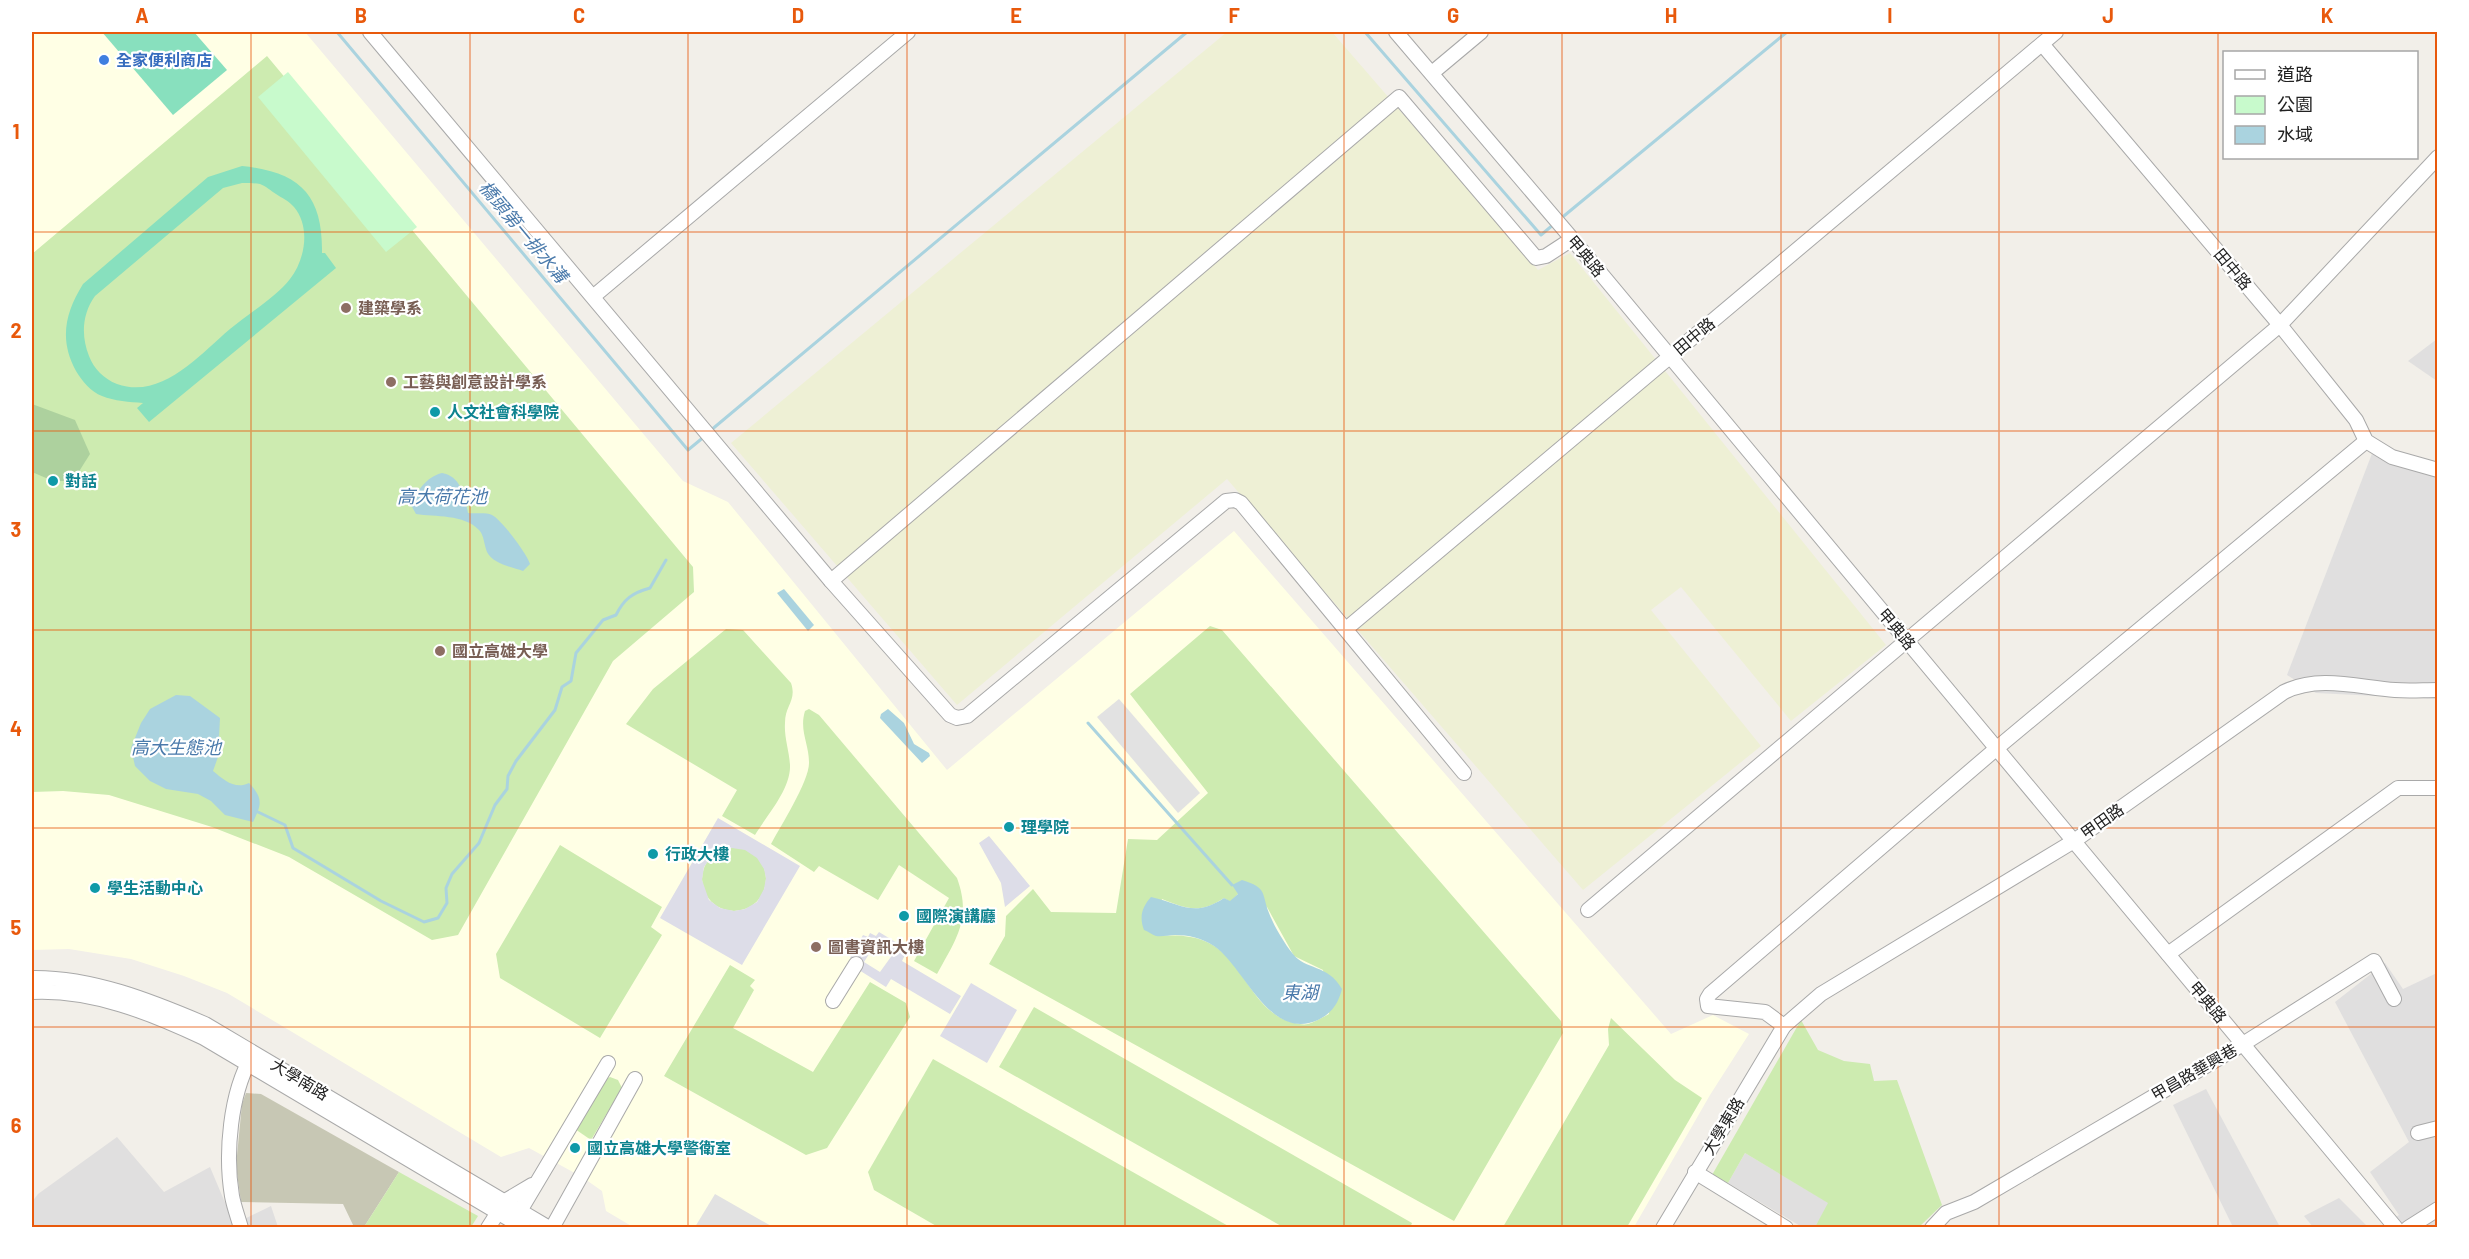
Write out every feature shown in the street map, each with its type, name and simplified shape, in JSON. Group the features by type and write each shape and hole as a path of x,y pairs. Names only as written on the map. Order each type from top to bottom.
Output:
{"street":[{"path":"370,32 831,581 950,715 957,718 967,716 1226,501 1235,500 1241,503 1346,628 1464,774"},
{"path":"594,296 908,32"},
{"name":"甲典路","path":"1396,32 1670,356 2396,1227"},
{"path":"1432,73 1481,32"},
{"name":"田中路","path":"1346,628 2056,32"},
{"name":"田中路","path":"2042,44 2280,325 2356,420 2366,441 2392,457 2438,470"},
{"path":"831,581 1399,97 1536,258 1546,256 1570,237"},
{"path":"1588,910 2280,325 2438,158"},
{"path":"1784,1026 1766,1012 1708,1006 1707,999 1710,994 1997,748 2366,441"},
{"name":"甲田路","path":"1784,1026 1821,994 2074,841 2274,699 2296,686 2326,682 2397,690 2438,690"},
{"path":"2168,954 2398,788 2438,788"},
{"name":"甲昌路華興巷","path":"1932,1227 1946,1213 1974,1202 2243,1044 2374,961 2394,999"},
{"path":"833,1001 856,964"},
{"name":"大學南路","path":"32,978 49,978 103,988 155,1003 205,1024 252,1057 502,1207 517,1222 551,1227"},
{"name":"大學南路","path":"32,992 55,990 106,1001 158,1017 252,1057"},
{"name":"大學東路","path":"1663,1227 1784,1026"},
{"path":"241,1227 232,1196 229,1135 236,1100 252,1057"},
{"path":"517,1222 534,1184 608,1063"},
{"path":"551,1227 582,1177 635,1079"},
{"path":"2418,1132 2438,1128"},
{"path":"1695,1172 1786,1227"},
{"path":"488,1227 502,1207 534,1184"},
{"path":"566,1205 566,1227"},
{"path":"2408,1227 2438,1209"}],"shaded area":[{"name":"國立高雄大學","path":"32,32 305,32 683,481 728,502 947,770 1234,531 1671,1034 1713,1015 1749,1034 1710,1095 1634,1227 633,1227 606,1211 602,1191 582,1177 529,1148 501,1157 227,993 131,959 69,949 32,950"},
{"path":"1227,32 1332,32 1538,270 1570,253 1886,645 1791,721 1681,587 1651,610 1761,746 1583,890 1227,479 957,705 731,443"},
{"path":"2437,339 2437,381 2408,361"},
{"path":"2373,451 2437,476 2437,699 2316,693 2287,675"},
{"path":"1119,699 1200,793 1178,813 1097,717"},
{"path":"718,818 800,866 742,965 660,918","holes":["732,848 745,850 757,858 764,869 766,878 764,889 757,902 745,909 734,911 720,908 709,900 702,880 704,867 711,857 721,850"]},
{"path":"989,836 1030,886 1005,907 1001,883 979,843"},
{"path":"879,932 902,946 900,949 906,953 902,961 961,996 950,1014 891,979 886,987 851,965 854,960 850,958 863,935 868,937 870,933 876,936","holes":["876,943 893,954 880,972 864,962"]},
{"path":"2385,963 2403,989 2437,973 2437,1227 2380,1227 2399,1215 2370,1172 2409,1142 2335,1002"},
{"path":"971,983 1017,1010 987,1063 940,1036"},
{"path":"2206,1089 2280,1227 2233,1227 2173,1105"},
{"path":"246,1093 261,1094 399,1172 364,1227 354,1227 343,1204 241,1202 236,1166 242,1104"},
{"path":"117,1137 164,1192 210,1167 234,1224 271,1206 278,1227 32,1227 32,1202 38,1194"},
{"path":"1745,1153 1829,1203 1815,1227 1802,1227 1728,1183"},
{"path":"715,1194 773,1227 695,1227"},
{"path":"2339,1198 2368,1227 2313,1227 2304,1216"}],"green space":[{"path":"102,32 194,32 227,70 173,115"},
{"path":"267,56 693,567 694,592 613,661 458,935 432,940 289,857 212,827 109,795 63,791 32,792 32,254"},
{"path":"288,72 417,227 386,252 258,97"},
{"path":"242,166 279,174 293,181 304,190 312,202 318,216 322,253 325,253 336,268 149,422 137,408 143,403 102,396 81,379 67,348 68,316 83,284 208,177","holes":["242,183 264,186 290,203 299,215 303,224 304,243 299,263 290,279 278,292 179,372 149,386 134,387 117,384 108,379 94,365 85,341 85,318 95,296 223,188"]},
{"path":"32,404 75,420 90,454 73,481 53,481 32,472"},
{"path":"1210,626 1222,630 1561,1021 1563,1033 1454,1221 989,964 1005,936 1006,916 1033,889 1051,912 1116,913 1128,839 1157,840 1208,793 1130,694","holes":["1238,894 1267,907 1294,956 1323,970 1329,1014 1311,1023 1295,1023 1269,1010 1233,963 1211,944 1185,936 1157,936 1162,899 1186,907 1200,908 1224,898 1230,902"]},
{"path":"726,629 743,630 791,683 793,694 785,723 790,765 787,783 755,835 722,816 737,790 626,724 653,689"},
{"path":"809,709 819,715 957,878 963,905 960,928 937,974 914,961 949,898 899,865 878,900 819,866 814,872 771,844 800,791 808,770 809,755 803,718 805,711"},
{"path":"560,845 662,907 651,927 662,935 600,1038 500,978 496,954"},
{"path":"734,847 752,853 760,861 766,879 760,897 752,905 734,911 716,905 708,897 702,879 708,861 716,853"},
{"path":"730,965 755,980 750,986 754,990 733,1028 813,1072 870,982 906,1003 910,1017 827,1148 806,1155 664,1076"},
{"path":"1034,1007 1412,1223 1410,1228 1283,1227 999,1067"},
{"path":"1611,1018 1675,1080 1702,1098 1627,1227 1503,1227 1609,1045 1608,1029"},
{"path":"1801,1020 1818,1050 1844,1061 1870,1064 1874,1081 1897,1080 1942,1205 1919,1227 1815,1227 1828,1203 1745,1153 1728,1183 1712,1175"},
{"path":"933,1059 1230,1227 938,1227 874,1190 868,1172"},
{"path":"610,1077 618,1080 622,1088 591,1140 575,1129 606,1079"},
{"path":"399,1172 478,1216 471,1227 364,1227"}],"water":[{"name":"高大荷花池","path":"442,473 454,478 458,483 468,513 492,515 507,530 530,564 523,571 503,564 490,556 481,532 466,521 416,514 411,505 416,495 427,481"},
{"path":"784,589 814,625 808,631 777,593"},
{"name":"高大生態池","path":"176,695 190,696 220,718 218,757 213,771 234,785 249,783 254,788 260,801 253,822 225,815 211,801 198,794 166,789 150,781 135,766 131,748 141,723 150,709"},
{"path":"888,709 904,723 914,744 929,753 930,756 922,763 880,718 881,714"},
{"name":"東湖","path":"1242,880 1260,889 1274,923 1293,954 1304,963 1330,975 1342,989 1334,1008 1318,1020 1301,1024 1285,1021 1272,1012 1225,956 1205,941 1180,935 1156,936 1144,930 1142,912 1151,897 1188,908 1204,907 1224,898 1230,901 1238,894 1232,885"}],"waterway":[{"name":"橋頭第一排水溝","path":"337,32 688,450 705,436"},
{"path":"710,431 1187,32"},
{"path":"1365,32 1541,235 1554,224"},
{"path":"1559,220 1787,32"},
{"path":"258,812 285,825 293,848 381,901 424,922 438,918 447,903 446,888 452,874 479,843 495,805 507,789 508,776 516,761 555,710 562,687 571,681 576,653 603,620 616,615 629,597 650,588 666,560"},
{"path":"1088,723 1232,885"}],"place":[{"name":"全家便利商店","path":"104,60"},
{"name":"建築學系","path":"346,308"},
{"name":"工藝與創意設計學系","path":"391,382"},
{"name":"人文社會科學院","path":"435,412"},
{"name":"對話","path":"53,481"},
{"name":"國立高雄大學","path":"440,651"},
{"name":"理學院","path":"1009,827"},
{"name":"行政大樓","path":"653,854"},
{"name":"學生活動中心","path":"95,888"},
{"name":"國際演講廳","path":"904,916"},
{"name":"圖書資訊大樓","path":"816,947"},
{"name":"國立高雄大學警衛室","path":"575,1148"}]}
